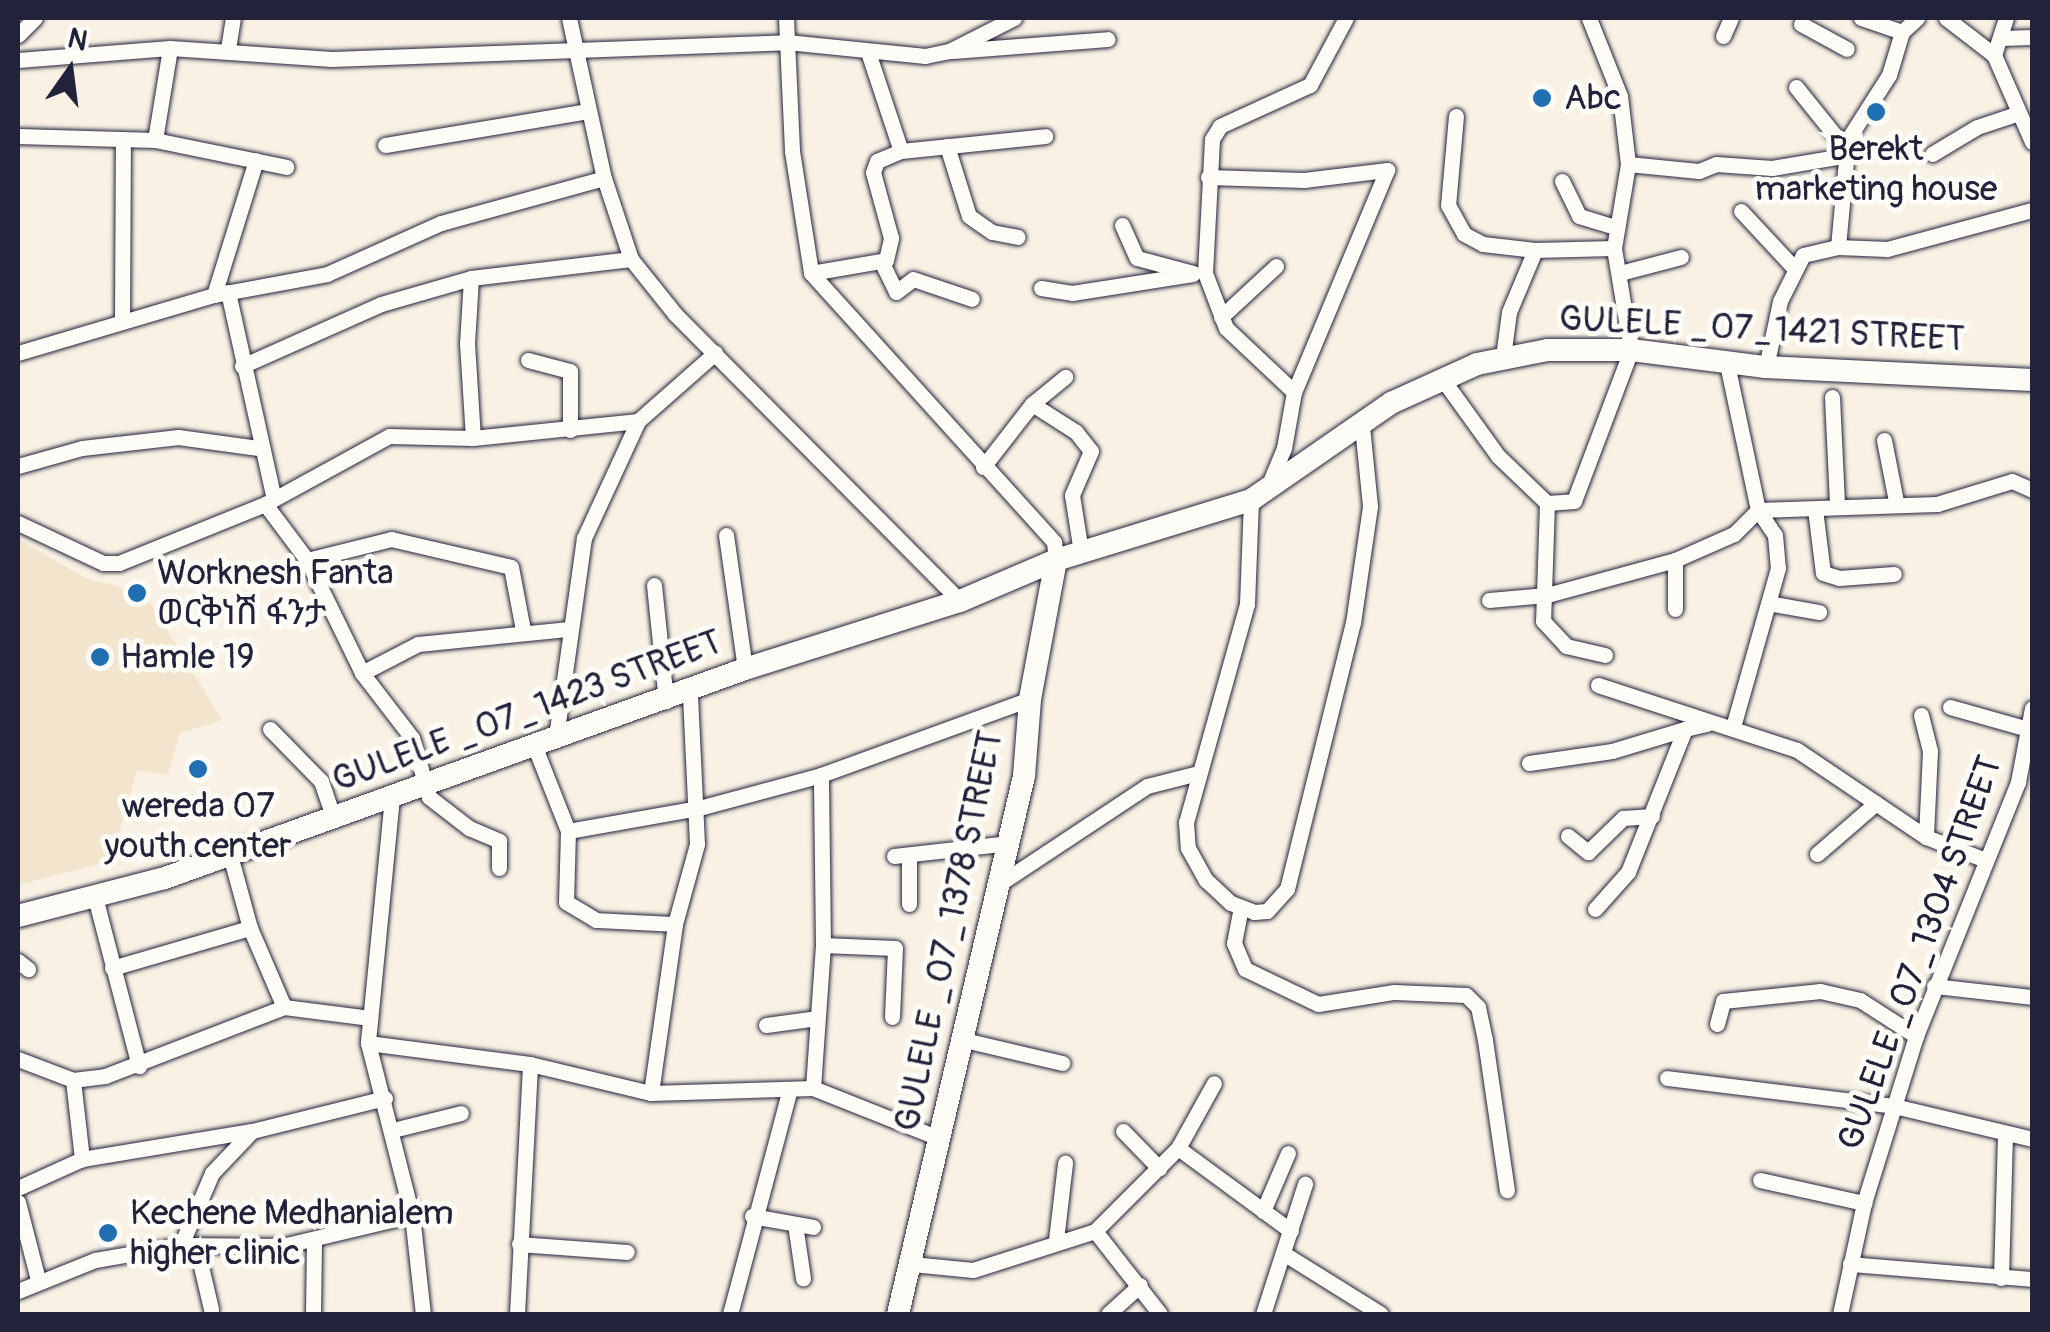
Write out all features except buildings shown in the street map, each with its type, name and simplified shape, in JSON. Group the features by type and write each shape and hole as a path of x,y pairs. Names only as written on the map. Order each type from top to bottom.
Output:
{"main road":[{"name":"GULELE _07_1421 STREET","path":"1056,560 1259,495 1442,377 1503,357 1631,350 1766,368 2032,380"},
{"name":"GULELE _07_1423 STREET","path":"18,916 95,897 334,819 745,669 960,601 1056,560"},
{"name":"GULELE _07_1378 STREET","path":"898,1314 1024,776 1030,699 1056,560"}],"street":[{"path":"18,35 35,18"},
{"path":"228,48 233,18"},
{"path":"569,18 604,178 631,259 715,353 960,601"},
{"path":"786,18 792,150 810,273 1054,542 1056,560"},
{"path":"949,52 1014,18"},
{"path":"1294,392 1242,346 1221,317 1199,273 1208,177 1220,126 1310,85 1346,18"},
{"path":"1442,377 1498,456 1548,503 1574,501 1592,466 1631,350 1614,248 1628,164 1620,96 1589,18"},
{"path":"1724,36 1730,18"},
{"path":"1861,18 1902,32"},
{"path":"1838,247 1844,152 1889,75 1902,32 1917,18"},
{"path":"1946,18 1994,55 2032,142"},
{"path":"1994,55 2006,18"},
{"path":"1801,25 1847,49"},
{"path":"2001,38 2032,36"},
{"path":"18,60 170,48 228,48 308,60 787,42 869,55 1108,40"},
{"path":"155,140 170,48"},
{"path":"869,55 901,151"},
{"path":"1796,87 1844,152"},
{"path":"385,145 588,112"},
{"path":"1932,154 1977,127 2018,113"},
{"path":"1456,116 1448,205 1464,234 1483,244 1536,250 1614,248"},
{"path":"18,136 155,140 286,166"},
{"path":"972,299 913,279 896,292 882,263 891,238 874,165 901,151 1045,136"},
{"path":"122,320 123,140"},
{"path":"947,146 969,216 992,232 1018,237"},
{"path":"1628,164 1699,171 1716,164 1772,168 1844,152"},
{"path":"256,160 221,294 242,366 269,502 308,560 362,673 405,727 429,797 469,828 499,841 499,868"},
{"path":"1208,177 1304,180 1386,170 1294,392 1284,448 1259,495 1247,604 1186,822 1188,848 1206,880 1241,907 1266,911 1287,888 1336,696 1370,506 1362,426"},
{"path":"18,353 221,294 327,274 440,223 604,178"},
{"path":"1562,181 1579,216 1616,227"},
{"path":"1742,210 1793,267"},
{"path":"1766,368 1793,267 1803,255 1838,247 1887,249 2032,210"},
{"path":"1122,225 1138,258 1199,273"},
{"path":"1503,357 1509,312 1536,250"},
{"path":"1620,273 1681,257"},
{"path":"242,366 381,304 471,278 631,259"},
{"path":"810,273 882,263"},
{"path":"1221,317 1276,266"},
{"path":"1042,288 1072,293 1199,273"},
{"path":"471,278 467,343 473,438"},
{"path":"676,924 577,914 566,902 568,831 545,741 584,538 638,420 715,353"},
{"path":"528,360 570,371 570,430"},
{"path":"1726,364 1758,510 1775,535 1778,568 1733,727"},
{"path":"983,468 1032,404 1065,377"},
{"path":"1832,397 1836,506"},
{"path":"1032,404 1076,432 1090,451 1072,495 1082,552"},
{"path":"18,523 103,564 119,562 269,502 389,436 473,438 638,420"},
{"path":"18,466 82,448 178,437 258,448"},
{"path":"1884,440 1896,500"},
{"path":"1489,600 1547,595 1675,560 1734,534 1758,510 1896,500 1964,500 2012,481 2032,490"},
{"path":"1548,503 1543,621 1566,646 1605,655"},
{"path":"1815,508 1823,573 1838,578 1894,574"},
{"path":"726,535 745,669"},
{"path":"308,560 391,539 511,567 523,630"},
{"path":"1675,560 1675,608"},
{"path":"654,585 666,701"},
{"path":"1768,603 1819,612"},
{"path":"362,673 418,644 569,628"},
{"path":"1598,685 1710,724 1733,727 1834,769 1926,837 1983,860"},
{"path":"651,1093 676,924 699,808 690,692"},
{"path":"568,831 699,808 822,775 1030,699"},
{"name":"GULELE _07_1304 STREET","path":"1950,707 2028,729"},
{"name":"GULELE _07_1304 STREET","path":"1840,1314 1864,1204 1916,1036 1983,860 2025,782 2032,708"},
{"path":"1921,715 1930,751 1926,837"},
{"path":"1530,763 1612,751 1684,728 1710,724"},
{"path":"1595,909 1628,872 1684,728"},
{"path":"270,729 320,781 334,819"},
{"path":"1000,884 1147,786 1198,773"},
{"path":"813,1088 823,944 822,775"},
{"path":"392,797 368,1043 412,1215 423,1314"},
{"path":"1818,854 1876,803"},
{"path":"1568,836 1588,852 1623,818 1652,816"},
{"path":"909,904 902,856 1009,843"},
{"path":"230,854 250,928 284,1007"},
{"path":"95,897 139,1066"},
{"path":"1241,907 1234,943 1245,969 1318,1004 1394,992 1466,994 1478,1008 1485,1040 1507,1190"},
{"path":"112,968 250,928"},
{"path":"823,944 895,948 892,1017"},
{"path":"1934,986 2032,998"},
{"path":"1717,1024 1723,1001 1820,990 1860,1000 1916,1036"},
{"path":"18,1059 73,1080 139,1066 284,1007 370,1018"},
{"path":"766,1025 818,1018"},
{"path":"964,1040 1062,1062"},
{"path":"368,1043 530,1064 651,1093 788,1093 813,1088 941,1139"},
{"path":"517,1314 530,1064"},
{"path":"1667,1078 1894,1106 2004,1136 2032,1138"},
{"path":"73,1080 82,1159"},
{"path":"912,1264 973,1270 1056,1240 1095,1231 1178,1148 1214,1083"},
{"path":"730,1314 752,1216 788,1093"},
{"path":"18,1188 82,1159 252,1131 385,1098"},
{"path":"393,1130 461,1113"},
{"path":"211,1309 189,1245 212,1173 252,1131"},
{"path":"1123,1131 1159,1168"},
{"path":"2001,1278 2004,1136"},
{"path":"1178,1148 1291,1231"},
{"path":"1263,1210 1288,1153"},
{"path":"1056,1240 1065,1163"},
{"path":"1760,1180 1864,1204"},
{"path":"1263,1314 1305,1184"},
{"path":"18,1202 38,1280"},
{"path":"18,1291 95,1260 189,1245 314,1241 412,1215"},
{"path":"752,1216 813,1227"},
{"path":"795,1224 803,1278"},
{"path":"1095,1231 1160,1314"},
{"path":"313,1314 314,1241"},
{"path":"519,1244 627,1252"},
{"path":"1283,1253 1381,1314"},
{"path":"1850,1264 2032,1279"},
{"path":"1108,1314 1140,1285"}],"shaded area":[{"name":"Hamle 19","path":"18,539 85,578 145,594 222,720 180,733 168,775 137,770 111,861 18,885"}],"place":[{"name":"Abc","path":"1542,98"},
{"name":"Berekt marketing house","path":"1876,112"},
{"name":"Worknesh Fanta ወርቅነሽ ፋንታ","path":"137,593"},
{"name":"Hamle 19","path":"100,657"},
{"name":"wereda 07 youth center","path":"198,769"},
{"name":"Kechene Medhanialem higher clinic","path":"108,1233"}]}
